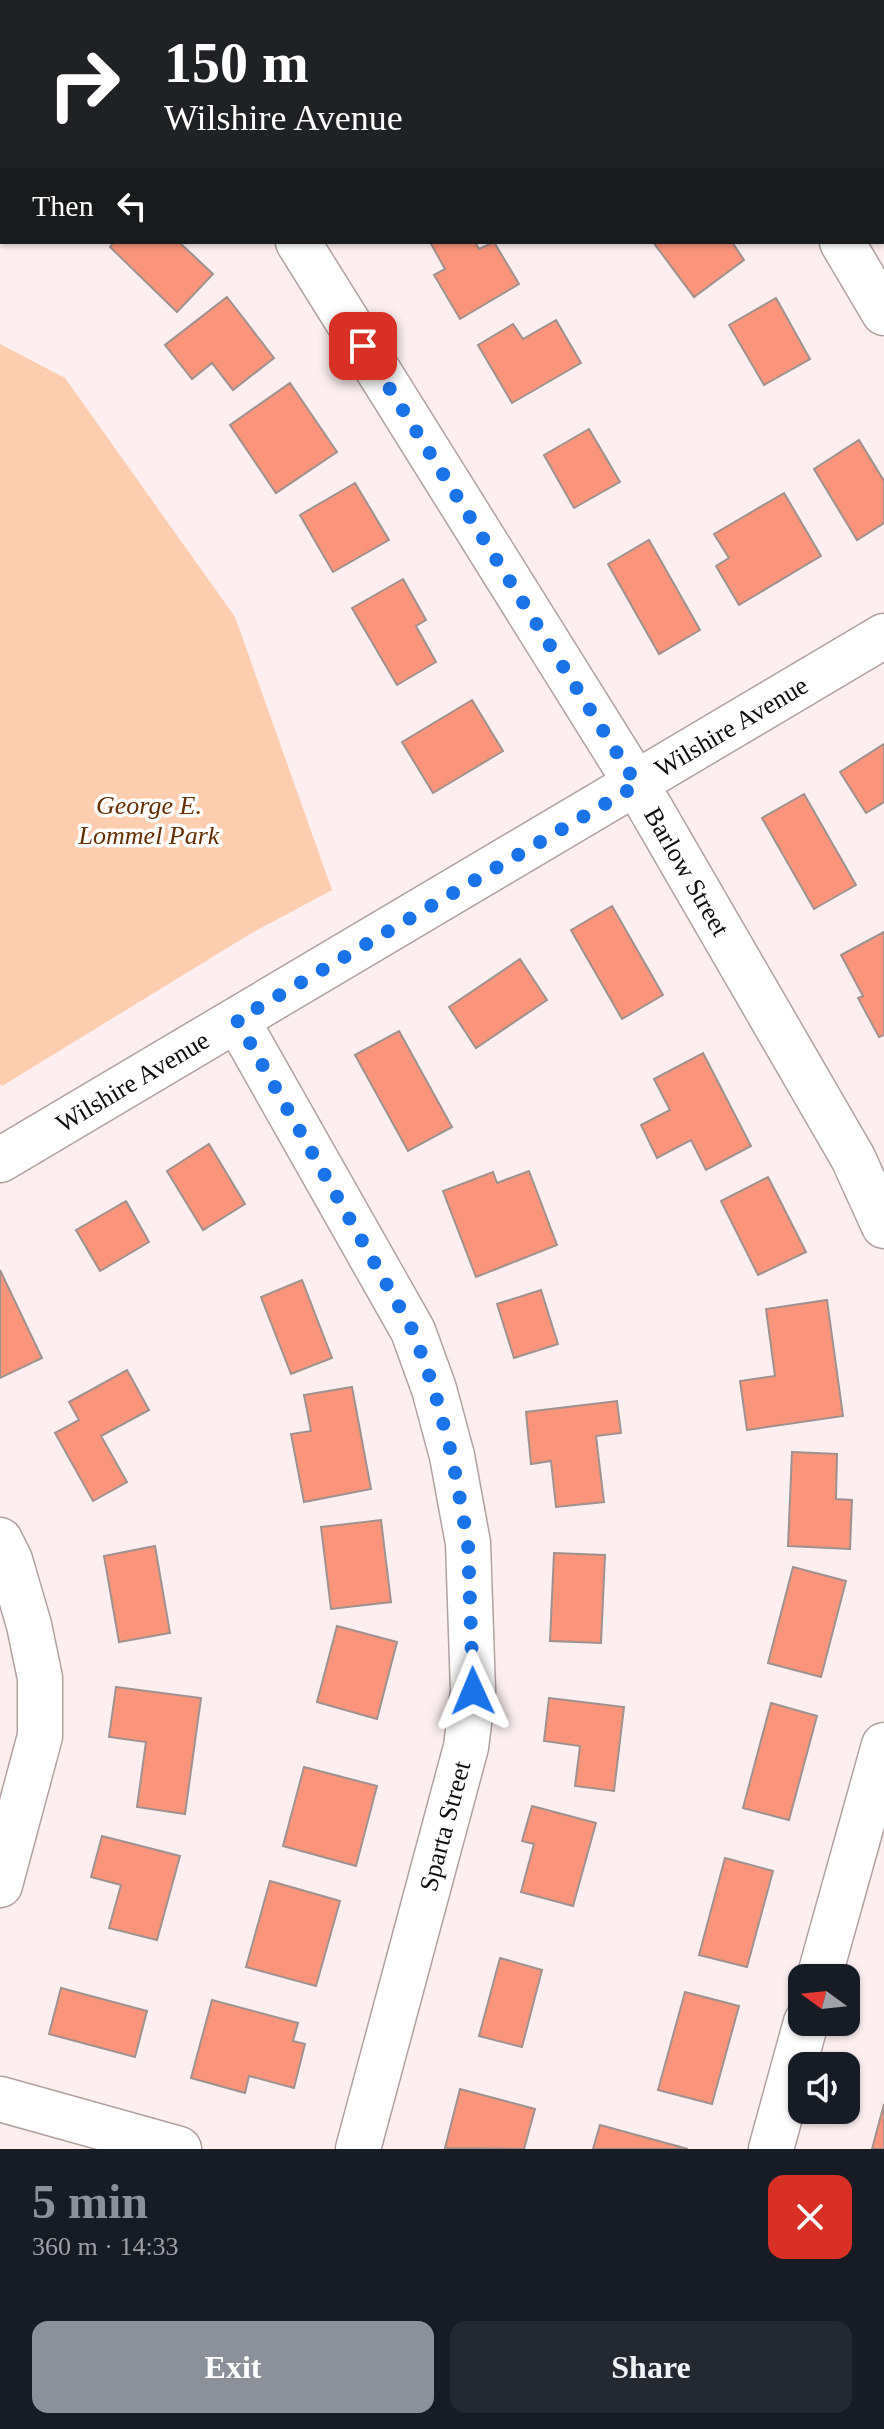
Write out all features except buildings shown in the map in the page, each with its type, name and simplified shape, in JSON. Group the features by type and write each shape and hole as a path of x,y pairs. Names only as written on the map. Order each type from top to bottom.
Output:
{"street":[{"name":"Barlow Street","path":"299,244 637,785 853,1158 884,1226"},
{"path":"843,244 884,313"},
{"name":"Wilshire Avenue","path":"0,1160 884,636"},
{"name":"Sparta Street","path":"237,1020 413,1331 434,1389 452,1456 468,1543 473,1691 466,1747 358,2149"},
{"path":"0,1540 10,1560 29,1625 40,1678 40,1736 0,1885"},
{"path":"823,1964 884,1745"},
{"path":"771,2149 802,2036"},
{"path":"0,2099 179,2149"}],"green space":[{"name":"George E. Lommel Park","path":"0,344 65,378 235,617 332,890 250,934 2,1086 0,1084"}],"route":[{"path":"363,346 637,785 237,1020 413,1331 434,1389 452,1456 468,1543 473,1691"}]}
